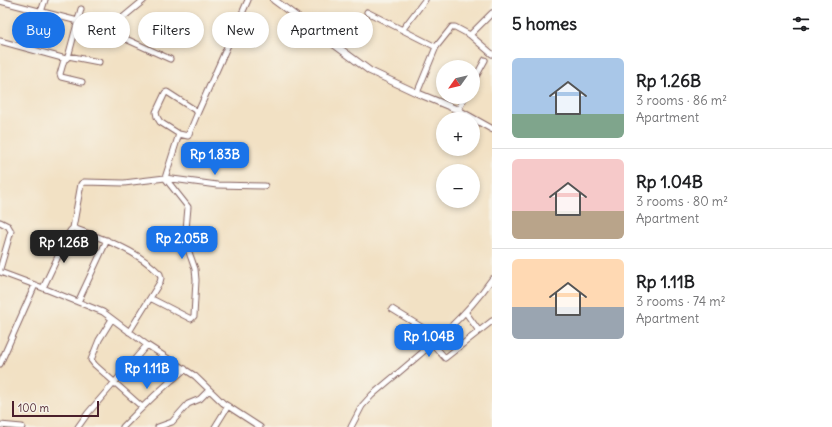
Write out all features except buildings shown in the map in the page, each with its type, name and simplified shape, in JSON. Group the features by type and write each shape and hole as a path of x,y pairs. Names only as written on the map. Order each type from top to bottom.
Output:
{"street":[{"path":"4,1 41,12 45,0"},
{"path":"130,12 144,0"},
{"path":"198,112 167,92 164,94 156,112 160,122 179,134 188,136 248,0"},
{"path":"274,0 370,71 458,110 492,129"},
{"path":"403,29 425,0"},
{"path":"470,35 492,13"},
{"path":"373,15 436,46"},
{"path":"417,93 436,46 452,27 455,26 470,35 492,54"},
{"path":"73,35 60,74 61,77 82,82"},
{"path":"0,41 66,58 98,62"},
{"path":"130,41 170,59"},
{"path":"480,69 485,60"},
{"path":"458,110 461,104"},
{"path":"165,178 179,134"},
{"path":"150,298 191,319 194,316 196,280 195,269 185,241 188,207 165,178"},
{"path":"43,288 70,231 73,228 81,184 84,182 124,183 165,178 217,185 265,186"},
{"path":"0,222 8,226 11,232 0,271 99,310 195,376 228,406 260,427"},
{"path":"73,228 107,240 135,255 160,274 160,282 129,332"},
{"path":"78,302 107,240"},
{"path":"351,427 362,406 372,395 466,313 492,279"},
{"path":"0,364 35,285"},
{"path":"392,309 438,338"},
{"path":"466,313 479,331"},
{"path":"112,319 99,340 91,360 93,364 142,407"},
{"path":"432,344 445,358 492,321"},
{"path":"78,427 88,413 147,344"},
{"path":"123,427 162,387 185,369"},
{"path":"158,427 172,422 188,404 200,399 209,390"},
{"path":"215,427 228,406"},
{"path":"0,425 22,427"}]}
